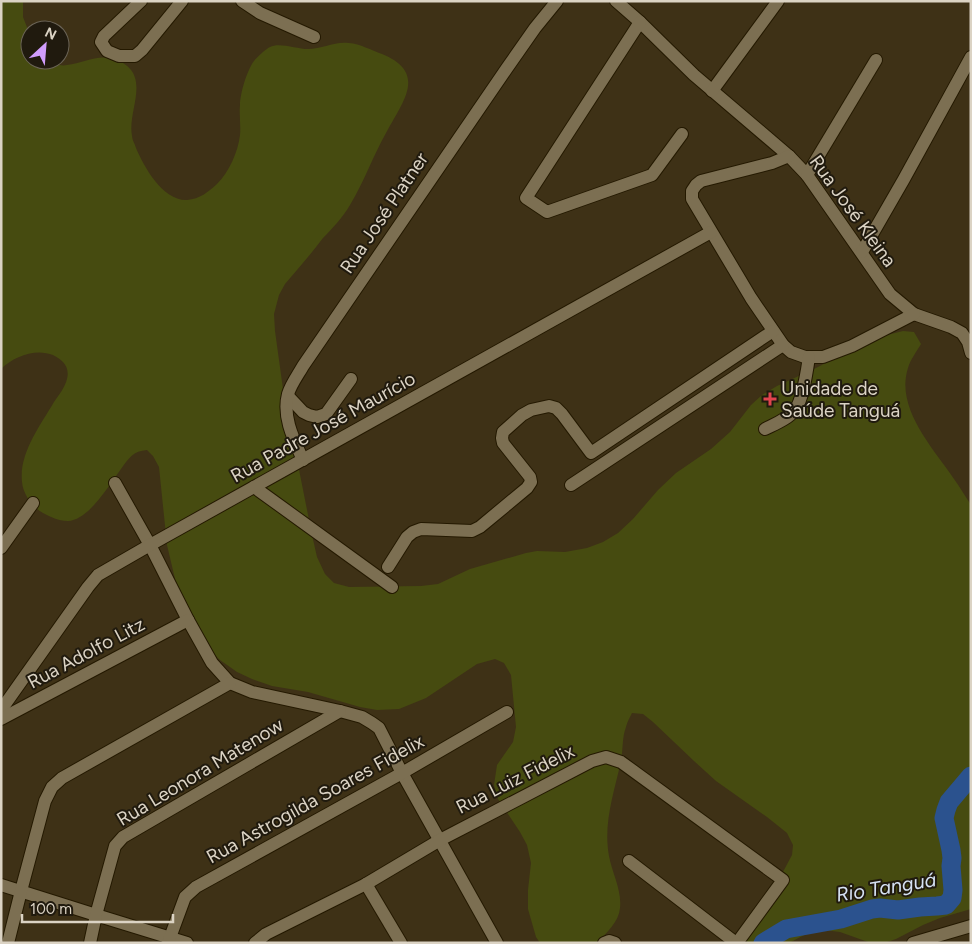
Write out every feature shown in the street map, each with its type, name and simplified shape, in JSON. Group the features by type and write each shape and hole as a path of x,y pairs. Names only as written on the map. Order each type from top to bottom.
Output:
{"street":[{"path":"141,1 104,36 101,42 107,51 119,56 135,56 182,1"},
{"path":"242,1 260,13 314,37"},
{"name":"Rua José Platner","path":"303,460 290,432 287,418 288,396 291,387 308,358 501,76 557,1"},
{"name":"Rua José Kleina","path":"616,1 712,91 789,156 807,175 890,294 914,314 951,327 962,333 968,342 971,353"},
{"path":"712,91 778,1"},
{"path":"640,22 526,198 547,212 652,175 682,134"},
{"path":"862,252 971,56"},
{"path":"807,175 876,60"},
{"path":"789,156 772,163 701,181 692,191 692,199 711,232 751,298 783,345 791,352 809,357 822,357 852,346 914,314"},
{"name":"Rua Padre José Maurício","path":"1,710 88,587 98,576 150,545 711,232"},
{"path":"388,567 407,537 413,532 421,529 472,531 480,527 527,488 531,482 530,477 503,444 502,438 503,432 530,410 549,406 556,408 591,453 773,331"},
{"path":"571,485 783,345"},
{"path":"765,429 784,419 796,409 809,357"},
{"path":"288,396 303,412 317,417 326,414 351,378"},
{"path":"115,483 212,663 230,683 252,692 362,717 379,728 497,943"},
{"path":"254,487 392,588"},
{"path":"1,548 33,504"},
{"name":"Rua Adolfo Litz","path":"1,719 188,620"},
{"path":"8,943 46,801 52,787 62,778 230,683"},
{"name":"Rua Leonora Matenow","path":"90,943 116,846 123,837 340,711"},
{"name":"Rua Astrogilda Soares Fidelix","path":"169,940 185,897 196,887 402,773 507,712"},
{"name":"Rua Luiz Fidelix","path":"255,943 266,934 366,884 440,840 592,761 606,757 620,762 783,880 737,943"},
{"path":"629,861 737,943"},
{"path":"366,884 401,943"},
{"path":"1,885 169,940 187,943"},
{"path":"913,943 971,926"},
{"path":"604,943 609,941 615,943"}],"green space":[{"path":"1,1 23,1 24,20 20,20 20,70 70,70 70,64 104,58 117,60 128,67 134,75 136,84 131,126 132,138 149,173 162,189 178,199 187,200 204,195 217,184 229,168 239,141 240,100 244,82 254,61 269,48 283,45 308,49 339,43 353,44 382,54 396,62 404,70 408,79 408,89 355,196 341,218 285,284 279,295 274,314 283,389 312,535 317,557 325,574 334,583 349,587 438,584 470,569 526,553 537,551 565,552 587,548 603,542 618,533 633,519 658,490 676,473 711,449 730,432 751,405 762,395 858,346 903,331 914,332 921,344 909,365 905,383 911,413 927,441 971,505 971,909 940,918 884,943 868,942 840,932 824,930 808,933 789,943 729,943 784,870 792,855 793,845 787,833 716,781 653,722 643,714 632,713 624,735 621,761 610,808 607,832 610,862 620,895 620,908 617,918 612,927 597,943 540,943 536,937 528,909 531,863 527,845 498,799 494,785 497,765 513,742 516,727 511,675 504,663 495,659 477,664 426,698 399,709 377,710 308,692 272,686 237,672 220,660 207,647 180,600 167,545 159,467 153,456 147,450 132,456 98,501 76,519 68,521 58,520 43,513 26,496 22,482 22,471 27,450 37,430 65,385 68,375 67,367 57,357 40,352 26,354 12,360 1,369"}],"waterway":[{"name":"Rio Tanguá","path":"763,943 786,929 841,919 872,909 898,910 946,905 952,898 953,890 952,858 944,818 949,802 971,776"}],"place":[{"name":"Unidade de Saúde Tanguá","path":"770,399"}]}
